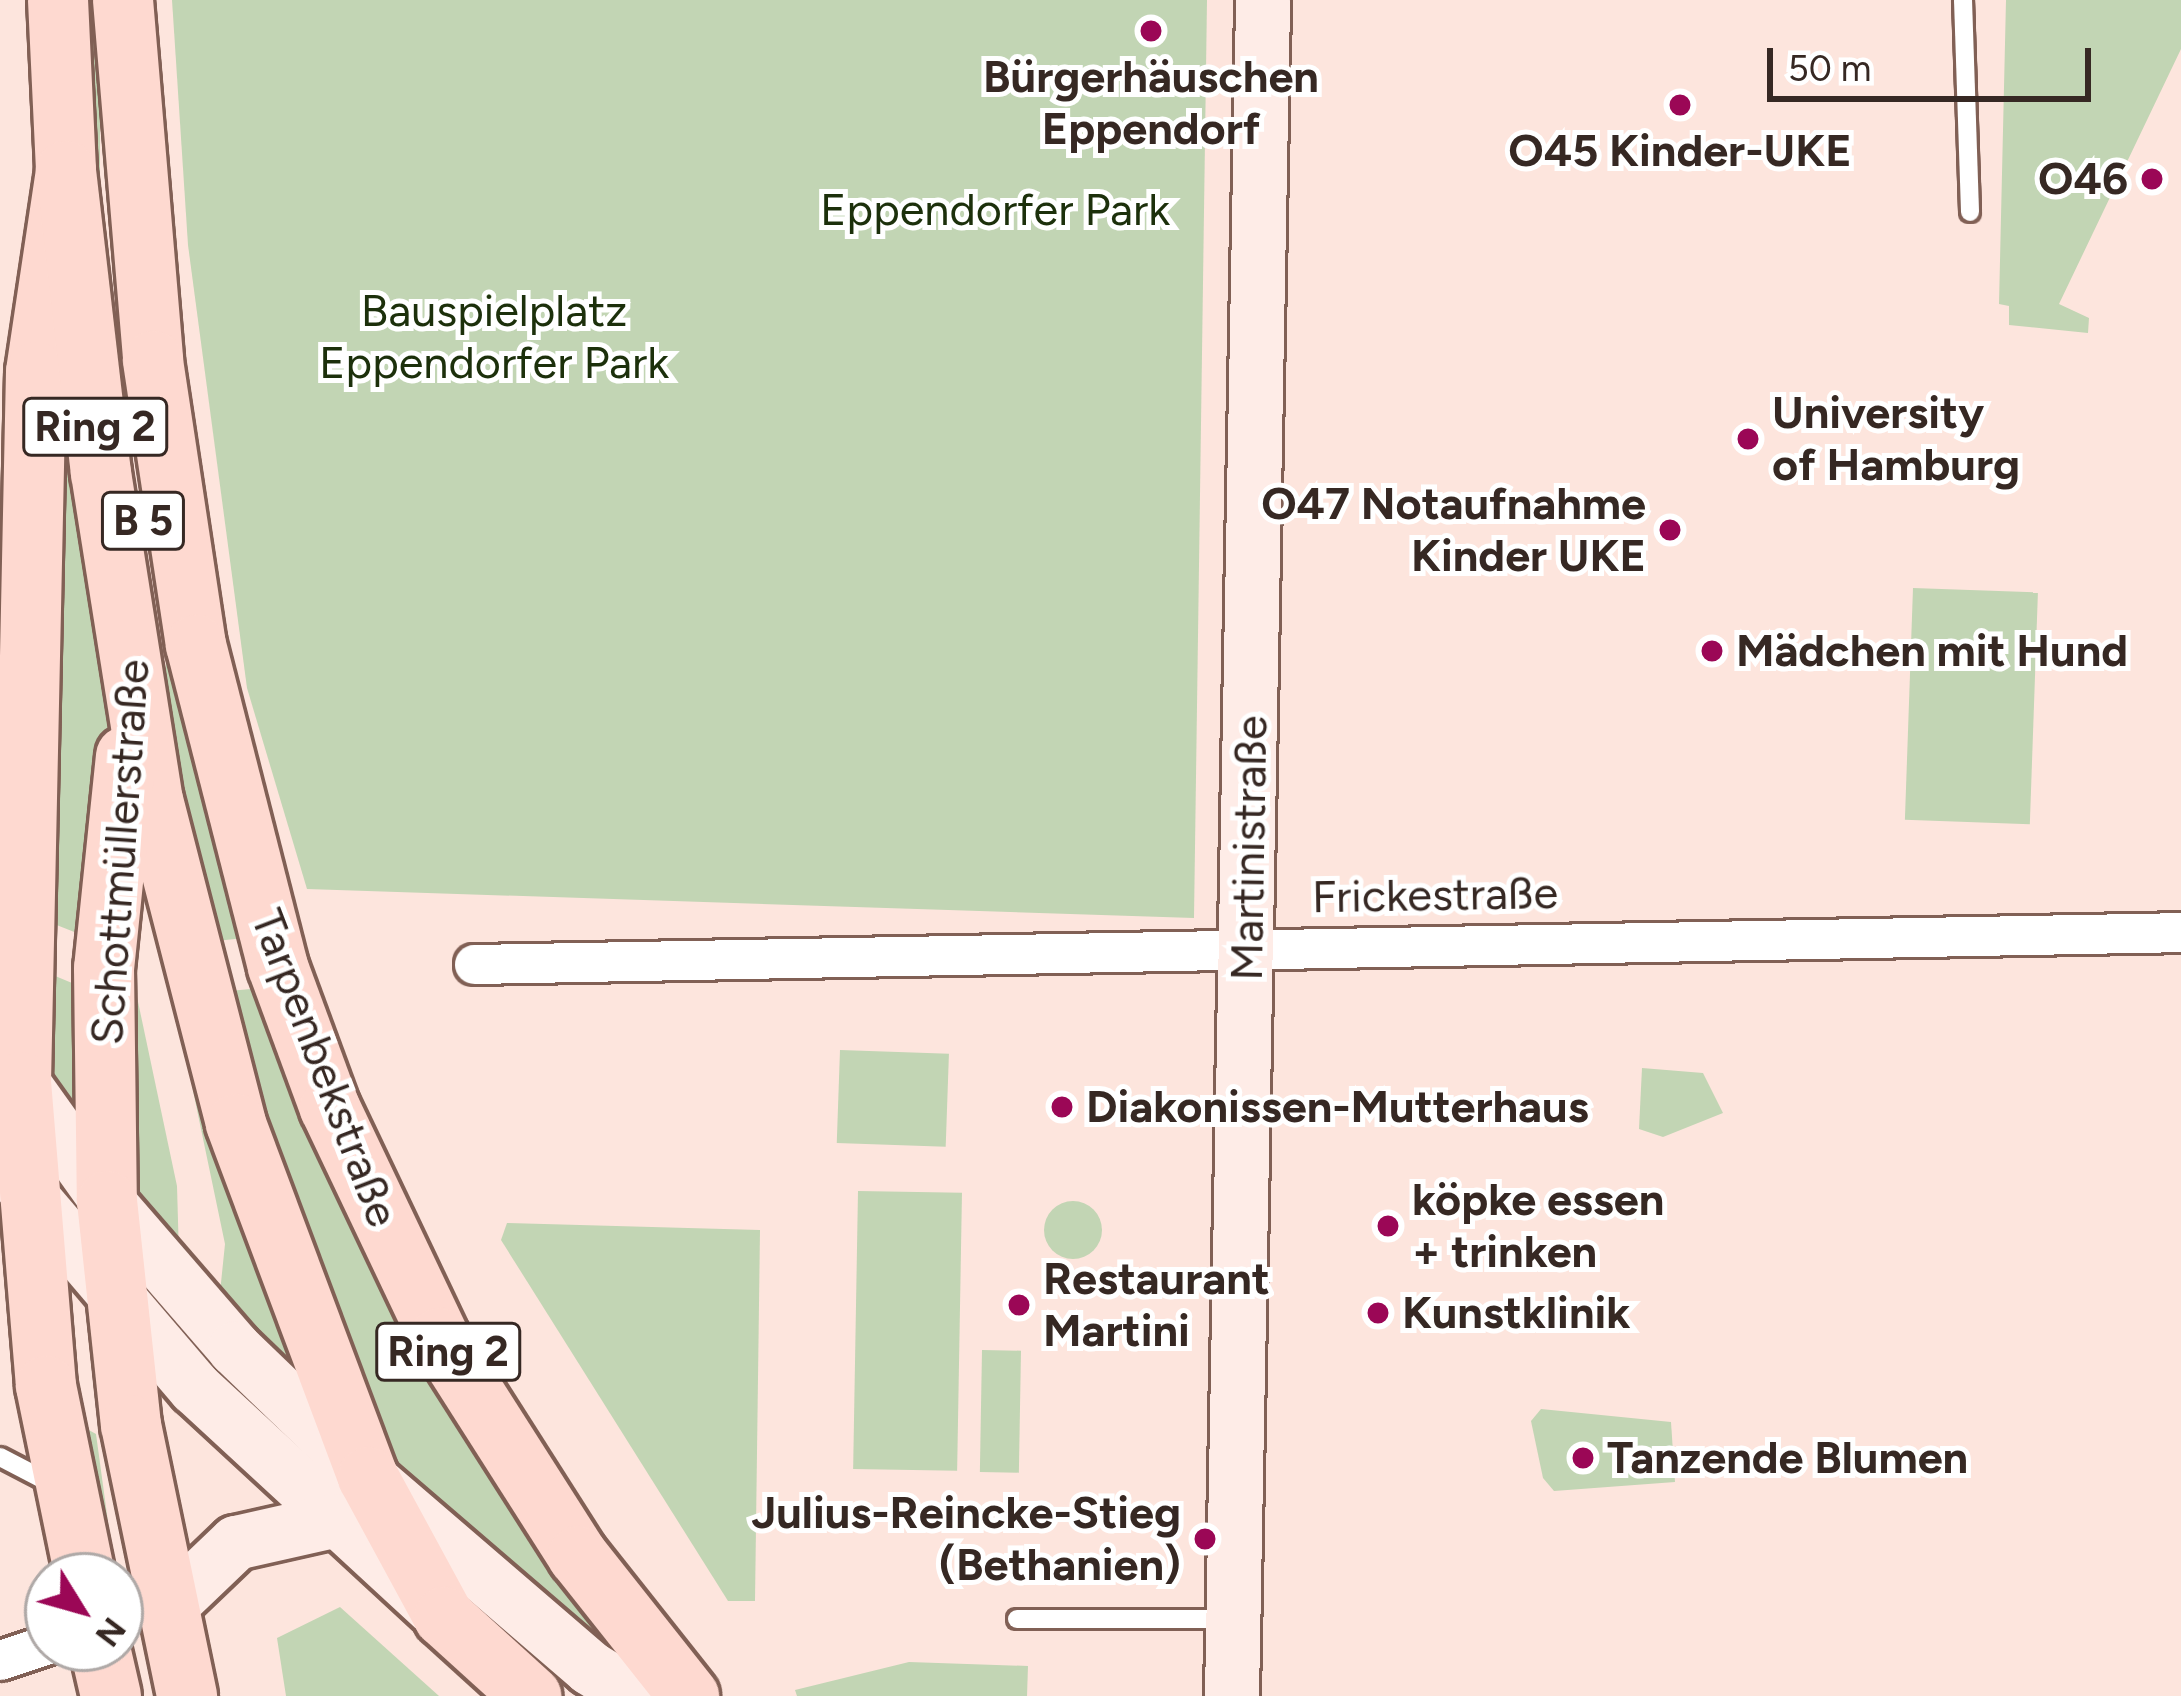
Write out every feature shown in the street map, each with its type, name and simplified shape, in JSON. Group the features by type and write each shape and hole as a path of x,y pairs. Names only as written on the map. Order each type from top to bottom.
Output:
{"main road":[{"name":"Ring 2","path":"58,0 66,172"},
{"name":"Ring 2","path":"123,0 153,361"},
{"name":"B 5","path":"15,667 36,372 66,172"},
{"name":"Tarpenbekstraße","path":"66,172 134,681 181,928 236,1124 351,1499 444,1617 531,1696"},
{"name":"Tarpenbekstraße","path":"153,361 196,645 278,967 329,1108 410,1280 500,1440 689,1696"},
{"name":"Schottmüllerstraße","path":"153,361 134,681 104,968 107,1201 131,1425 187,1696"},
{"name":"Schottmüllerstraße","path":"15,667 10,1176 80,1552"}],"street":[{"name":"Martinistraße","path":"1232,1696 1263,0"},
{"name":"Frickestraße","path":"474,964 2181,932"},
{"name":"Tarpenbekstraße","path":"10,1066 107,1201 235,1349 351,1499"},
{"name":"Tarpenbekstraße","path":"10,1176 118,1304 351,1499 635,1696"},
{"path":"169,1606 236,1543 351,1499"}],"lane":[{"path":"1963,0 1970,212"},
{"path":"0,1457 68,1492"},
{"path":"1017,1619 1232,1619"}],"green space":[{"path":"90,0 100,0 100,357 90,357"},
{"name":"Eppendorfer Park","path":"172,0 1207,0 1194,918 307,889 247,688 188,245"},
{"path":"2006,0 2181,0 2181,49 2059,304 2089,318 2088,333 2009,325 2009,306 1999,304"},
{"path":"59,373 110,712 87,937 49,922"},
{"path":"1913,588 2038,592 2030,824 1905,820"},
{"path":"167,656 175,661 245,938 206,942 161,703"},
{"path":"48,973 84,988 75,1113 46,1075"},
{"path":"262,988 614,1649 388,1465 219,992"},
{"path":"172,990 294,1360 285,1367 219,1302 225,1244"},
{"path":"130,997 137,997 177,1186 179,1256 132,1198"},
{"path":"840,1050 949,1054 946,1147 837,1143"},
{"path":"1642,1068 1703,1073 1723,1113 1663,1137 1639,1129"},
{"path":"858,1191 962,1193 957,1471 853,1469"},
{"path":"1073,1201 1094,1209 1102,1230 1094,1251 1073,1259 1052,1251 1044,1230 1052,1209"},
{"path":"507,1223 760,1230 755,1601 728,1601 501,1240"},
{"path":"982,1350 1021,1351 1019,1473 980,1472"},
{"path":"1541,1409 1671,1422 1675,1482 1554,1491 1543,1478 1531,1421"},
{"path":"76,1423 96,1434 112,1552 102,1552"},
{"path":"340,1607 439,1696 286,1696 277,1638"},
{"path":"909,1662 1028,1666 1027,1696 797,1696 795,1690"}],"place":[{"name":"Bürgerhäuschen Eppendorf","path":"1151,31"},
{"name":"O45 Kinder-UKE","path":"1680,105"},
{"name":"O46","path":"2152,179"},
{"name":"University of Hamburg","path":"1748,439"},
{"name":"O47 Notaufnahme Kinder UKE","path":"1670,530"},
{"name":"Mädchen mit Hund","path":"1712,651"},
{"name":"Diakonissen-Mutterhaus","path":"1062,1107"},
{"name":"köpke essen + trinken","path":"1388,1226"},
{"name":"Restaurant Martini","path":"1019,1305"},
{"name":"Kunstklinik","path":"1378,1313"},
{"name":"Tanzende Blumen","path":"1583,1458"},
{"name":"Julius-Reincke-Stieg (Bethanien)","path":"1205,1539"}],"park label":[{"name":"Bauspielplatz Eppendorfer Park","path":"494,337"}]}
